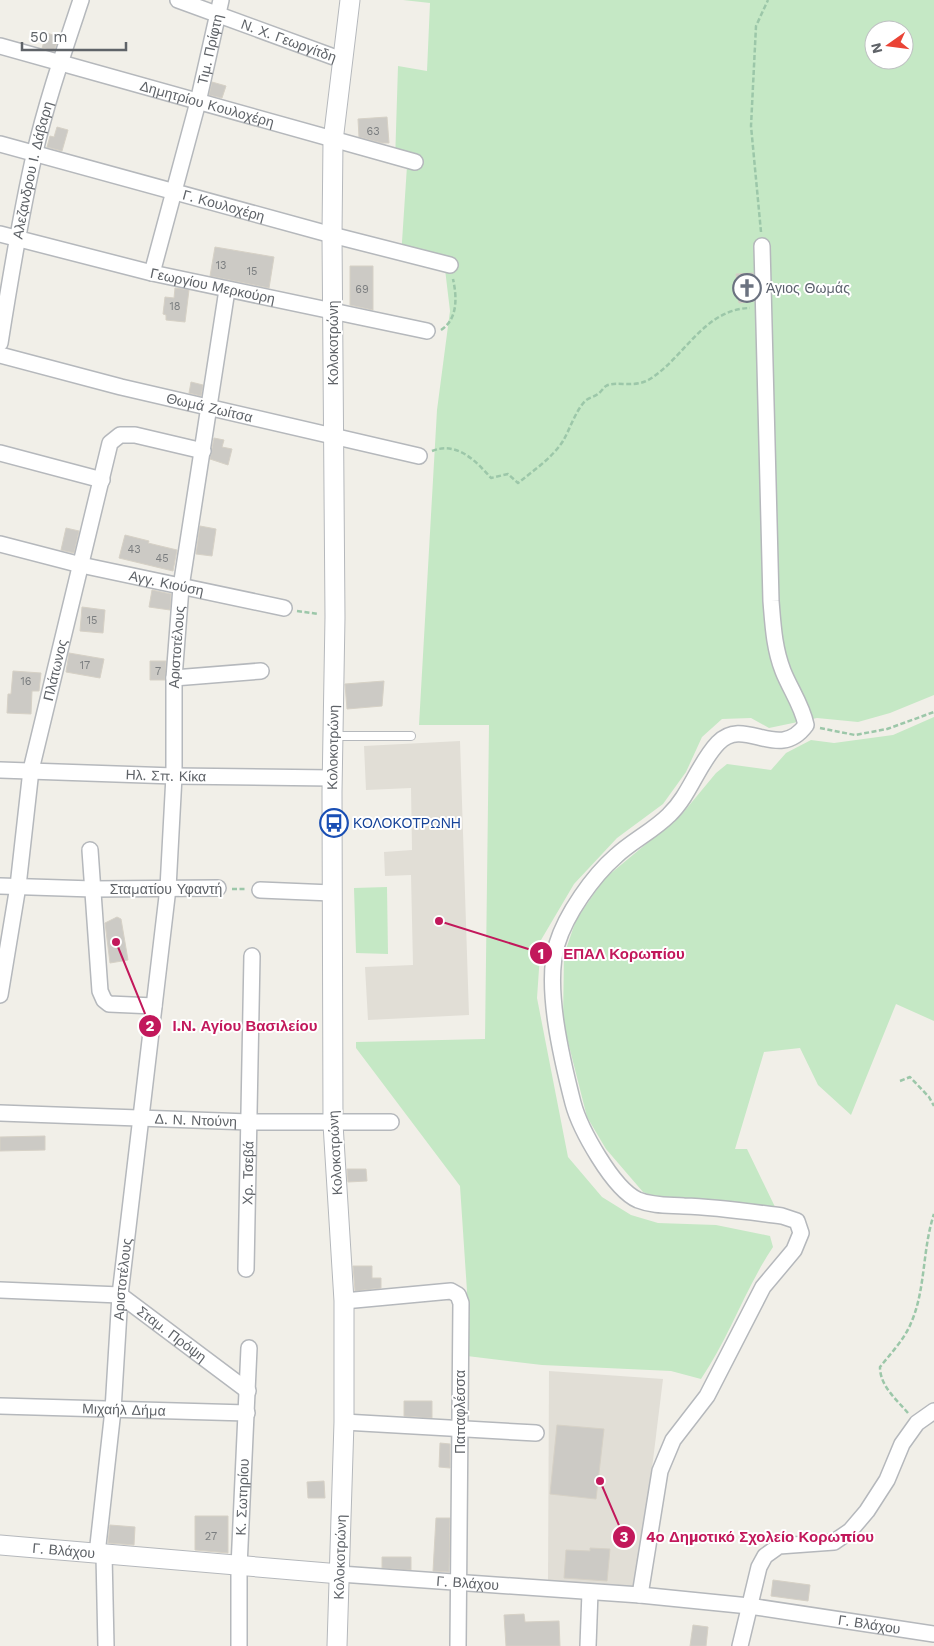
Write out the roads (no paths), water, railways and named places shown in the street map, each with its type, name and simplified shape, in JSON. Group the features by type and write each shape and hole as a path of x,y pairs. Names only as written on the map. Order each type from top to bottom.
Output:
{"street":[{"name":"Αλεζανδρου Ι. Δάβαρη","path":"0,342 17,237 34,155 59,64 81,0"},
{"name":"Ν. Χ. Γεωργίτδη","path":"178,0 221,8 342,60"},
{"name":"Κολοκοτρώνη","path":"337,1646 344,1422 344,1301 332,1124 332,778 335,617 332,235 333,141 350,0"},
{"name":"Τιμ. Πρίφτη","path":"152,273 221,8"},
{"name":"Δημητρίου Κουλοχέρη","path":"0,46 333,141 415,162"},
{"name":"Γ. Κουλοχέρη","path":"0,144 34,155 173,190 332,235 450,265"},
{"name":"Γεωργίου Μερκούρη","path":"0,234 152,273 427,331"},
{"path":"640,1595 660,1472 670,1448 707,1396 763,1287 794,1250 801,1233 797,1221 782,1216 684,1206 661,1206 636,1199 623,1187 595,1152 577,1116 558,1034 552,975 557,943 573,910 588,886 615,856 670,815 718,743 740,733 779,742 799,735 806,725 804,715 783,672 775,648 770,601 765,308 762,246"},
{"name":"Αριστοτέλους","path":"106,1646 101,1554 120,1295 168,888 174,776 174,678 181,587 227,290"},
{"name":"Θωμά Ζωίτσα","path":"0,355 209,407 419,456"},
{"name":"Πλάτωνος","path":"0,995 18,886 31,770 82,566 110,443 120,435 135,436 203,451"},
{"path":"0,454 102,480"},
{"name":"Αγγ. Κιούση","path":"0,544 82,566 284,608"},
{"path":"174,678 261,672"},
{"name":"Ηλ. Σπ. Κίκα","path":"0,770 174,776 332,778"},
{"path":"90,850 95,944 100,991 108,1004 154,1006"},
{"name":"Σταματίου Υφαντή","path":"0,886 93,889 218,888"},
{"path":"260,890 332,893"},
{"name":"Χρ. Τσεβά","path":"246,1269 252,956"},
{"name":"Δ. Ν. Ντούνη","path":"0,1113 332,1124 391,1122"},
{"path":"0,1290 120,1295"},
{"name":"Παπαφλέσσα","path":"344,1301 452,1291 458,1295 461,1303 458,1646"},
{"name":"Σταμ. Πρόψη","path":"120,1295 205,1361 248,1391"},
{"name":"Κ. Σωτηρίου","path":"239,1646 239,1567 249,1348"},
{"name":"Μιχαήλ Δήμα","path":"0,1406 247,1413"},
{"path":"740,1646 759,1567 765,1556 779,1546 834,1542 850,1531 867,1511 886,1480 902,1444 917,1423 934,1411"},
{"path":"344,1422 536,1433"},
{"name":"Γ. Βλάχου","path":"0,1545 239,1567 460,1584 640,1595 749,1606 934,1634"},
{"path":"588,1646 590,1592"}],"lane":[{"path":"333,736 411,736"}],"place":[{"name":"Άγιος Θωμάς","path":"747,288"},
{"name":"ΚΟΛΟΚΟΤΡΩΝΗ","path":"334,823"},
{"name":"ΕΠΑΛ Κορωπίου","path":"439,921"},
{"name":"Ι.Ν. Αγίου Βασιλείου","path":"116,942"},
{"name":"4ο Δημοτικό Σχολείο Κορωπίου","path":"600,1481"}]}
